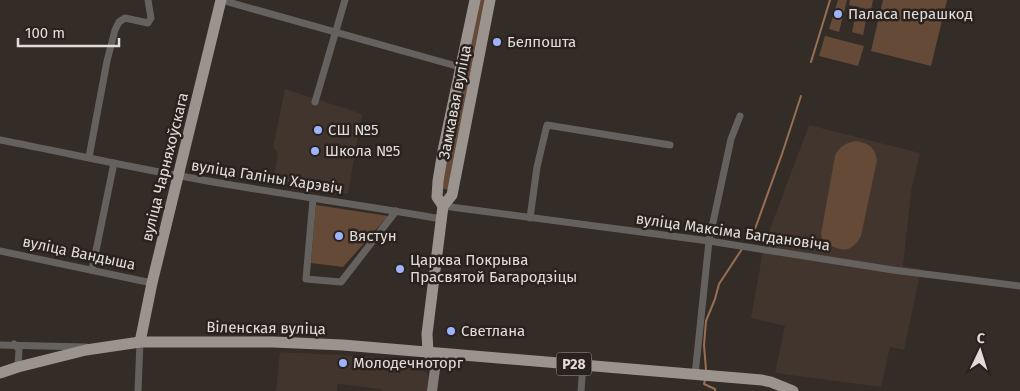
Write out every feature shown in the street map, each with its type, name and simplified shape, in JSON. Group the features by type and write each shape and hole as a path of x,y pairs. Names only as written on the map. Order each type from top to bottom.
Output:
{"main road":[{"name":"вуліца Чарняхоўскага","path":"140,342 152,283 221,0"},
{"name":"Замкавая вуліца","path":"443,206 437,197 438,181 475,0"},
{"name":"Замкавая вуліца","path":"428,352 427,334 443,206 452,195 490,0"},
{"name":"Віленская вуліца","path":"0,373 86,350 140,342 297,343 428,352"},
{"name":"Р28","path":"428,352 583,364 771,382 793,391"}],"street":[{"path":"89,157 107,61 115,30 119,22 125,18 148,23 151,18 148,0"},
{"path":"221,0 460,67"},
{"path":"315,102 345,0"},
{"path":"695,375 709,241 731,139 740,116"},
{"path":"530,218 537,167 547,125 670,146"},
{"name":"вуліца Галіны Харэвіч","path":"0,140 179,176 441,219"},
{"path":"92,270 114,163"},
{"path":"313,199 306,279 341,282 396,211"},
{"name":"вуліца Максіма Багдановіча","path":"443,206 709,241 893,270 1020,286"},
{"name":"вуліца Вандыша","path":"0,250 152,283"},
{"path":"138,391 140,342"},
{"path":"14,344 19,349 18,367"},
{"name":"Віленская вуліца","path":"0,345 104,347"},
{"path":"428,352 435,369 432,391"},
{"path":"581,391 583,364"}],"shaded area":[{"path":"478,0 488,0 449,190 439,188"},
{"name":"Паласа перашкод","path":"838,0 847,0 839,32 829,29"},
{"path":"850,0 873,0 871,10 849,5"},
{"path":"883,0 947,0 931,66 871,51"},
{"path":"857,9 868,11 863,35 852,32"},
{"path":"825,36 864,46 858,66 819,56"},
{"name":"СШ №5","path":"285,89 362,114 348,194 273,181 278,154 273,147"},
{"path":"809,125 920,153 911,192 903,266 921,269 904,350 890,347 881,387 775,373 785,326 751,318 764,245"},
{"path":"856,141 870,146 877,160 861,236 853,247 843,249 832,246 822,238 821,234 835,156 843,146"},
{"path":"316,205 388,216 343,267 311,263"},
{"path":"280,352 413,359 429,376 427,391 381,391 381,389 338,384 337,391 276,391"}],"waterway":[{"path":"811,62 830,0"},
{"path":"751,240 801,96"},
{"path":"706,370 704,345 706,321 719,284 742,249"},
{"path":"705,380 704,384 715,389 715,391"}],"place":[{"name":"Паласа перашкод","path":"838,14"},
{"name":"Белпошта","path":"497,42"},
{"name":"СШ №5","path":"318,130"},
{"name":"Школа №5","path":"315,151"},
{"name":"Вястун","path":"339,236"},
{"name":"Царква Покрыва Прасвятой Багародзіцы","path":"400,269"},
{"name":"Светлана","path":"451,331"},
{"name":"Молодечноторг","path":"343,363"}]}
